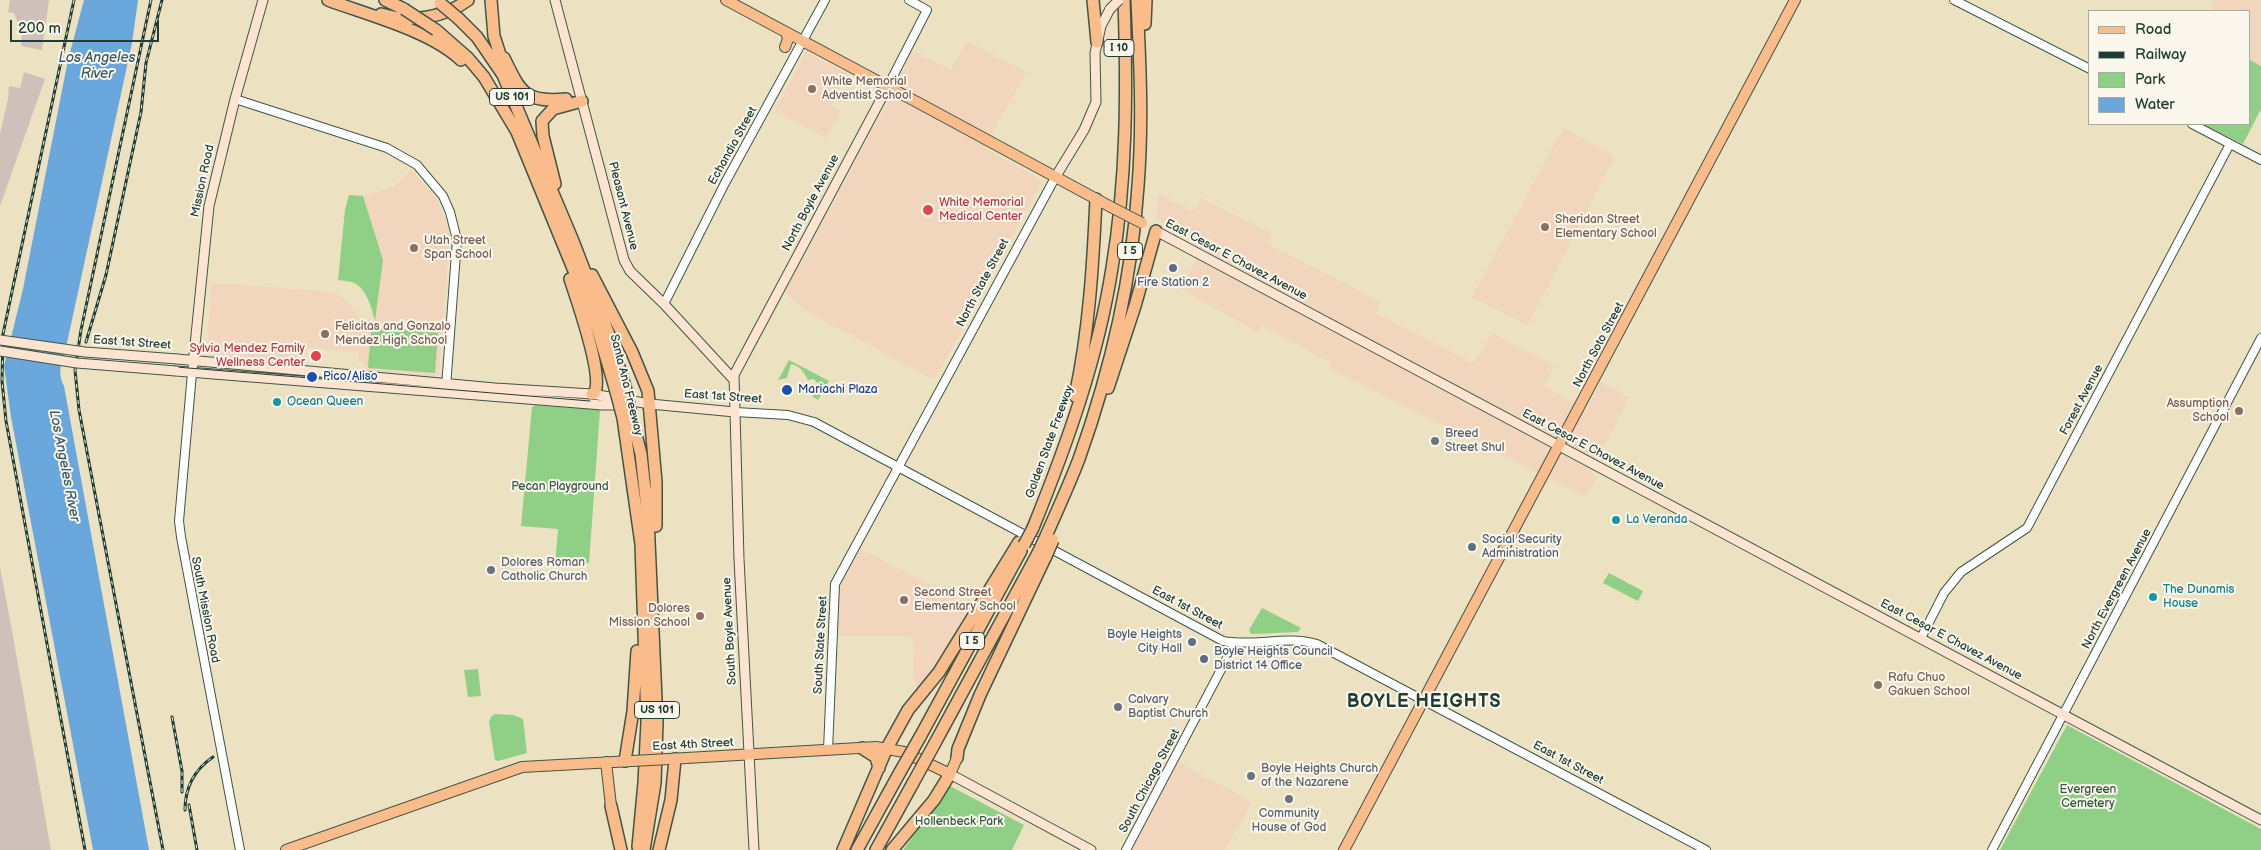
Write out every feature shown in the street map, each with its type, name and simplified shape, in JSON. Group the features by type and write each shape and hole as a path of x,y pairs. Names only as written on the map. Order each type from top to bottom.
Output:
{"highway":[{"path":"330,0 386,16 411,18 444,12 468,0"},
{"path":"330,0 419,34 439,44 458,57 502,106"},
{"name":"Santa Ana Freeway","path":"385,0 404,8 436,30 468,58 484,77 502,106 516,132 620,387"},
{"path":"491,0 494,36 500,59 550,184"},
{"path":"1094,0 1099,8 1113,5"},
{"path":"1094,0 1097,42"},
{"name":"Golden State Freeway","path":"857,850 920,737 1032,525 1062,457 1087,380 1113,267 1118,226 1126,95 1124,0"},
{"name":"I 5","path":"876,850 1042,555 1078,461 1096,406 1121,307 1134,228 1141,149 1138,0"},
{"name":"I 10","path":"1141,93 1146,0"},
{"name":"Santa Ana Freeway","path":"437,2 459,19 477,37 503,75 550,184 608,332 620,387 643,472 651,570 657,722 655,783 644,850"},
{"name":"I 10","path":"1113,5 1126,95"},
{"path":"494,36 515,80 528,95 543,101 569,99 582,101"},
{"path":"557,205 558,194 544,141 542,121 553,109 582,101"},
{"path":"1062,457 1084,356 1090,308 1096,199"},
{"path":"556,229 559,245 588,337 597,384 596,390 592,394"},
{"path":"1096,406 1108,387 1129,326 1156,231"},
{"path":"572,241 581,252 632,352 646,385 650,404 656,482 656,549 651,570"},
{"name":"Santa Ana Freeway","path":"628,418 641,544 642,619 647,722 644,783 637,850"},
{"path":"843,850 887,748 908,710 939,672 1022,543"},
{"path":"957,758 958,749 980,694 1042,555"},
{"path":"628,761 638,644 642,619"},
{"path":"862,748 876,757 879,768"},
{"path":"659,850 671,800 672,759"},
{"path":"892,850 934,800 950,774"},
{"path":"611,806 621,850"}],"main road":[{"name":"Mission Road","path":"192,372 209,206 235,99 263,0"},
{"name":"Pleasant Avenue","path":"555,0 624,260 630,271 664,304 734,380"},
{"name":"East Cesar E Chavez Avenue","path":"726,0 2261,820"},
{"name":"North Soto Street","path":"1344,850 1795,0"},
{"name":"North State Street","path":"1056,176 1084,130 1096,102 1094,61 1097,42 1113,5"},
{"path":"785,48 788,39 786,32"},
{"name":"North Boyle Avenue","path":"735,412 734,380 736,368 888,86"},
{"name":"East 1st Street","path":"0,340 85,352 592,394 650,404 735,412"},
{"name":"East 1st Street","path":"0,351 77,363 446,394 602,405 650,404"},
{"name":"South Boyle Avenue","path":"735,412 739,559 754,850"},
{"name":"East 4th Street","path":"286,850 522,767 887,748 904,752 950,774 1092,850"},
{"path":"950,774 957,758"},
{"path":"606,762 611,806"}],"street":[{"name":"Echandia Street","path":"664,304 724,183 825,0"},
{"name":"North Boyle Avenue","path":"888,86 927,10 909,0"},
{"path":"1954,0 2088,68"},
{"path":"235,99 387,148 417,165 443,196 453,220 457,240 446,394"},
{"path":"2194,125 2261,160"},
{"name":"Forest Avenue","path":"1921,638 1944,593 1961,572 2027,528 2230,144"},
{"name":"North State Street","path":"899,467 1056,176"},
{"name":"North Evergreen Avenue","path":"1992,850 2222,409 2261,338"},
{"name":"South Mission Road","path":"192,372 179,522 180,536 240,850"},
{"name":"East 1st Street","path":"735,412 788,415 808,419 1211,636 1235,643 1294,640 1312,643 1706,850"},
{"name":"South State Street","path":"828,750 835,584 899,467"},
{"name":"South Chicago Street","path":"1126,850 1235,643"}],"shaded area":[{"path":"10,0 49,0 42,50 21,46 22,32 14,13 8,12"},
{"path":"2212,0 2261,0 2261,66 2251,61 2251,10 2214,10"},
{"name":"White Memorial Medical Center","path":"968,41 1026,72 985,148 1039,179 1041,183 936,377 932,379 806,311 785,292 889,100 913,50 950,70"},
{"name":"White Memorial Adventist School","path":"806,52 847,73 831,105 841,111 826,138 775,111"},
{"path":"24,72 45,79 0,206 0,134 9,86 20,88"},
{"name":"Sheridan Street Elementary School","path":"1563,128 1615,156 1528,325 1472,297"},
{"path":"411,169 437,199 448,226 450,237 439,375 435,377 411,376 367,370 364,367 364,362 358,362 358,352 305,348 304,363 207,355 211,283 323,291 338,295 348,301 360,320 375,321 383,260 363,196 394,187"},
{"path":"1158,193 1194,211 1201,198 1272,233 1267,244 1381,302 1376,313 1474,363 1492,333 1554,366 1544,386 1586,410 1601,382 1629,397 1591,473 1597,477 1586,497 1330,368 1331,363 1263,326 1259,333 1181,289 1197,259 1195,238 1157,219"},
{"path":"860,549 970,605 931,678 917,692 916,681 913,676 914,645 912,639 905,636 838,635 839,589"},
{"path":"0,567 12,631 51,850 0,850"},
{"path":"1178,762 1252,802 1225,850 1130,850"}],"green space":[{"path":"2251,61 2261,66 2261,109 2243,144 2204,125 2251,125"},
{"path":"349,195 363,196 383,260 375,321 368,300 359,286 352,282 338,280 345,210"},
{"path":"371,327 438,333 435,373 368,368"},
{"path":"789,360 829,381 818,400 812,396 819,391 818,383 813,379 808,380 797,366 791,364 787,378 778,380"},
{"name":"Pecan Playground","path":"535,405 600,410 589,563 555,567 558,529 521,526 532,407"},
{"path":"1609,573 1643,591 1638,601 1603,583"},
{"path":"1262,608 1301,628 1298,632 1251,634 1249,630"},
{"path":"478,669 481,696 468,697 464,670"},
{"path":"495,714 513,715 523,719 527,753 498,761 495,760 489,722"},
{"name":"Evergreen Cemetery","path":"2067,725 2261,829 2261,850 2000,850"},
{"name":"Hollenbeck Park","path":"950,786 1024,825 1012,850 903,850"}],"water":[{"name":"Los Angeles River","path":"84,0 138,0 132,43 60,370 149,850 93,850 11,417 4,366 23,289 68,60"}],"tram line":[{"path":"0,347 91,360 590,401"}],"railway":[{"path":"74,0 3,334 2,381 6,421 85,850"},
{"path":"151,0 81,330 75,370 79,410 163,850"},
{"path":"86,342 106,275 141,112 146,63 162,0"},
{"path":"172,717 182,771 182,792"},
{"path":"185,810 185,802 192,780 206,762 213,757"},
{"path":"189,805 197,850"}],"place":[{"name":"White Memorial Adventist School","path":"812,89"},
{"name":"White Memorial Medical Center","path":"928,210"},
{"name":"Sheridan Street Elementary School","path":"1545,227"},
{"name":"Utah Street Span School","path":"414,248"},
{"name":"Fire Station 2","path":"1173,268"},
{"name":"Felicitas and Gonzalo Mendez High School","path":"325,334"},
{"name":"Sylvia Mendez Family Wellness Center","path":"316,356"},
{"name":"Pico/Aliso","path":"312,377"},
{"name":"Mariachi Plaza","path":"787,390"},
{"name":"Ocean Queen","path":"277,402"},
{"name":"Assumption School","path":"2239,411"},
{"name":"Breed Street Shul","path":"1435,441"},
{"name":"La Veranda","path":"1616,520"},
{"name":"Social Security Administration","path":"1472,547"},
{"name":"Dolores Roman Catholic Church","path":"491,570"},
{"name":"The Dunamis House","path":"2153,597"},
{"name":"Second Street Elementary School","path":"904,600"},
{"name":"Dolores Mission School","path":"700,616"},
{"name":"Boyle Heights City Hall","path":"1192,642"},
{"name":"Boyle Heights Council District 14 Office","path":"1204,659"},
{"name":"Rafu Chuo Gakuen School","path":"1878,685"},
{"name":"Calvary Baptist Church","path":"1118,707"},
{"name":"Boyle Heights Church of the Nazarene","path":"1251,776"},
{"name":"Community House of God","path":"1289,799"}],"district":[{"name":"BOYLE HEIGHTS","path":"1424,702"}]}
